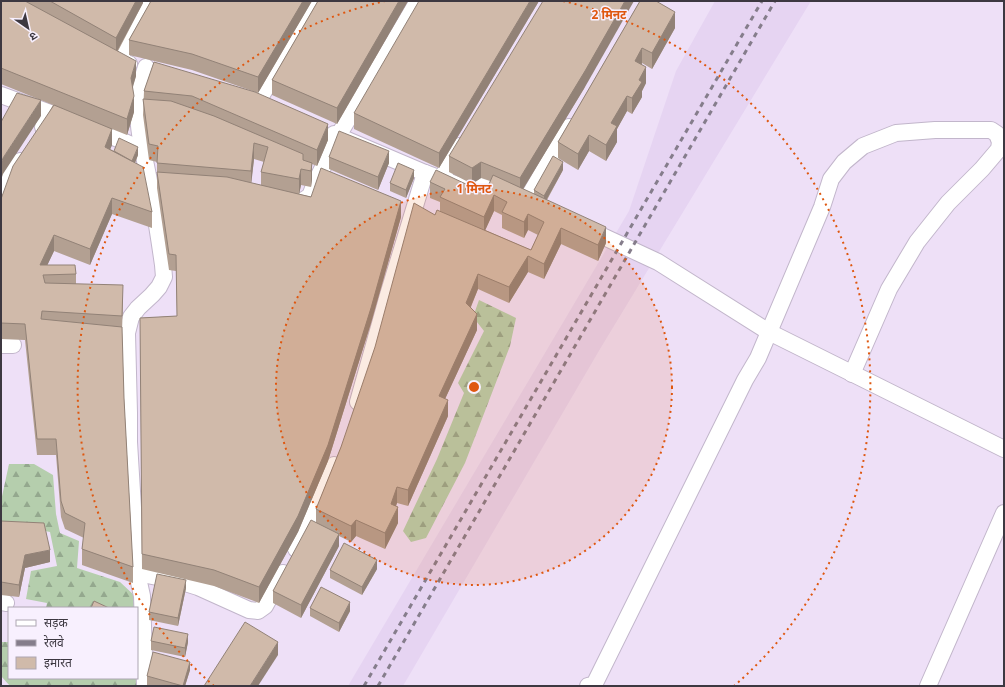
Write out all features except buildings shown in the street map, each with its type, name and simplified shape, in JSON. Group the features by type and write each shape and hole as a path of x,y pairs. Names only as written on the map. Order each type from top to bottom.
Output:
{"street":[{"path":"145,686 142,596 137,573 129,442 130,412 120,337 127,333 131,317 138,308 152,296 164,277 157,182 143,149 140,132 146,112 139,95 142,81 153,69 111,57 151,1"},
{"path":"272,109 250,101 318,1"},
{"path":"277,197 298,202 310,196 321,173 331,133 418,1"},
{"path":"1,95 143,149"},
{"path":"331,133 441,179 474,190 484,182 533,205 578,112"},
{"path":"1,199 8,179 33,143 67,119"},
{"path":"593,686 745,380 758,358 822,207 831,180 844,162 863,146 896,133 935,130 991,130 997,134 1000,142 999,148 982,169 948,203 917,242 889,288 852,374"},
{"path":"441,179 469,131"},
{"path":"354,413 425,173"},
{"path":"577,224 658,262 769,332 1004,450"},
{"path":"137,573 182,582 198,587 249,610 258,611 265,606 304,534 339,455"},
{"path":"928,686 1004,513"}],"shaded area":[{"path":"715,1 811,1 600,349 403,686 348,686 629,211 676,71"}],"green space":[{"path":"479,300 516,318 510,346 465,463 426,538 411,542 403,531 437,459 464,393 458,383 484,331 473,317"},
{"path":"9,464 34,464 53,475 56,514 60,533 79,541 77,568 120,582 135,596 136,607 46,607 47,603 26,599 31,571 57,566 50,532 1,522 1,501"},
{"path":"1,642 8,642 8,679 137,679 137,686 10,686 1,676"}],"railway":[{"path":"364,686 762,1"},
{"path":"378,686 775,1"}]}
